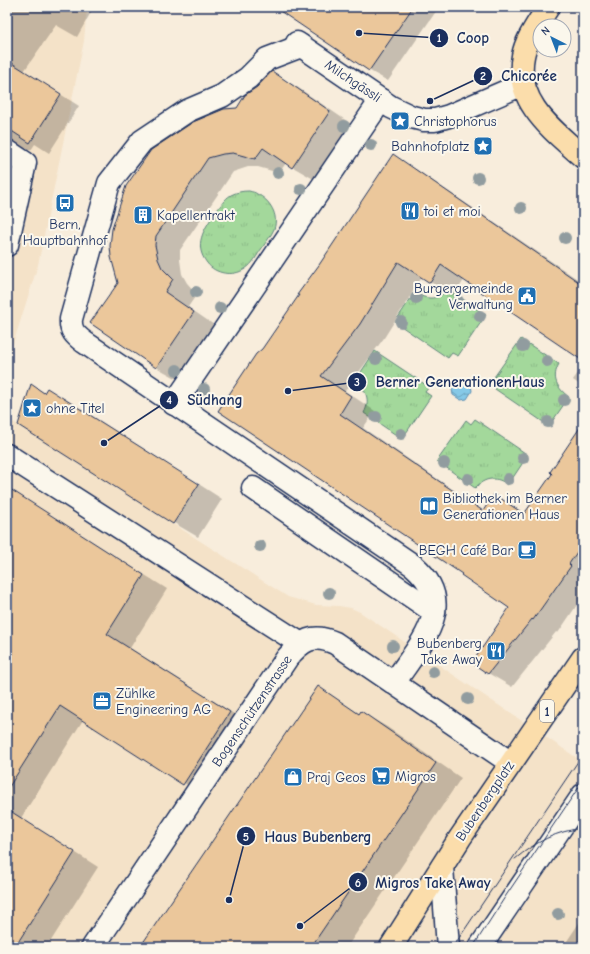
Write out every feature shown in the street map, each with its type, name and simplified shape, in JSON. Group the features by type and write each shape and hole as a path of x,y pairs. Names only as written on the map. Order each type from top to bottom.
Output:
{"main road":[{"path":"548,7 531,37 523,56 523,84 528,98 539,116 583,157"},
{"name":"Bubenbergplatz","path":"391,947 442,867 583,658"}],"street":[{"name":"Milchgässli","path":"174,404 84,342 76,336 71,329 71,319 109,182 142,141 187,111 222,96 248,78 267,59 299,45 391,107 412,117 424,120 435,120 449,116 523,84"},
{"path":"381,100 174,404 414,566 422,574 431,588 434,599 434,612 430,628 394,683"},
{"path":"7,151 25,163 13,190 8,232"},
{"path":"7,455 301,644"},
{"path":"254,488 434,612"},
{"name":"Bogenschützenstrasse","path":"93,947 287,658 308,639 315,638 328,640 335,643 511,764"},
{"path":"480,947 583,795"},
{"path":"442,867 448,947"}],"shaded area":[{"path":"7,7 87,7 84,41 38,265 7,363"},
{"path":"7,418 288,597 316,605 339,606 351,608 360,612 583,762 583,947 7,947"}],"green space":[{"path":"249,191 262,197 272,208 275,218 274,229 255,259 248,267 230,274 219,272 210,267 203,256 200,243 204,231 226,199 235,193"},
{"path":"448,289 486,315 458,356 452,353 448,358 395,322 415,292 424,297 432,298 441,295"},
{"path":"521,339 559,364 555,378 556,382 561,390 569,397 549,426 495,389 498,384 492,380"},
{"path":"375,351 429,387 425,392 431,396 402,439 364,413 367,404 365,391 355,381"},
{"path":"475,419 528,455 508,485 500,480 491,479 479,484 475,488 437,461 466,420 471,424"}],"water":[{"path":"463,380 471,385 472,391 467,399 461,400 453,395 452,389 457,381"}],"building":[{"path":"274,7 413,7 369,71"},
{"path":"7,60 61,94 30,143 7,128"},
{"name":"Kapellentrakt","path":"272,71 330,111 292,168 263,148 255,159 233,153 208,158 156,236 155,245 158,259 162,268 173,279 165,292 194,312 156,368 90,323 118,283 111,257 110,246 112,229 126,186 151,150 193,122 224,109 237,108 245,95 257,87"},
{"path":"393,154 583,285 583,361 441,265 430,283 398,262 360,324 321,376 351,396 340,414 483,511 494,494 524,514 552,474 550,472 583,423 583,543 569,564 571,566 533,620 532,619 488,674 472,663 509,608 461,575 462,574 218,411 256,354 262,349 299,295 297,295 319,265"},
{"path":"31,384 44,393 47,388 199,484 173,524 18,425"},
{"path":"7,487 144,575 107,634 230,712 183,785 60,706 7,790"},
{"path":"318,686 359,714 361,711 436,763 311,947 140,947"},
{"path":"7,809 75,852 15,947 7,947"}],"tram line":[{"path":"453,947 583,754"},
{"path":"473,947 583,781"},
{"path":"515,859 531,847 547,838 573,829 583,828"}],"place":[{"name":"Coop","path":"359,33"},
{"name":"Chicorée","path":"430,101"},
{"name":"Christophorus","path":"400,121"},
{"name":"Bahnhofplatz","path":"483,146"},
{"name":"Bern, Hauptbahnhof","path":"65,203"},
{"name":"toi et moi","path":"410,211"},
{"name":"Kapellentrakt","path":"143,215"},
{"name":"Burgergemeinde Verwaltung","path":"527,296"},
{"name":"Berner GenerationenHaus","path":"288,391"},
{"name":"ohne Titel","path":"32,408"},
{"name":"Südhang","path":"104,443"},
{"name":"Bibliothek im Berner Generationen Haus","path":"429,506"},
{"name":"BEGH Café Bar","path":"527,550"},
{"name":"Bubenberg Take Away","path":"496,651"},
{"name":"Zühlke Engineering AG","path":"102,701"},
{"name":"Migros","path":"381,776"},
{"name":"Praj Geos","path":"293,777"},
{"name":"Haus Bubenberg","path":"229,900"},
{"name":"Migros Take Away","path":"300,926"}]}
